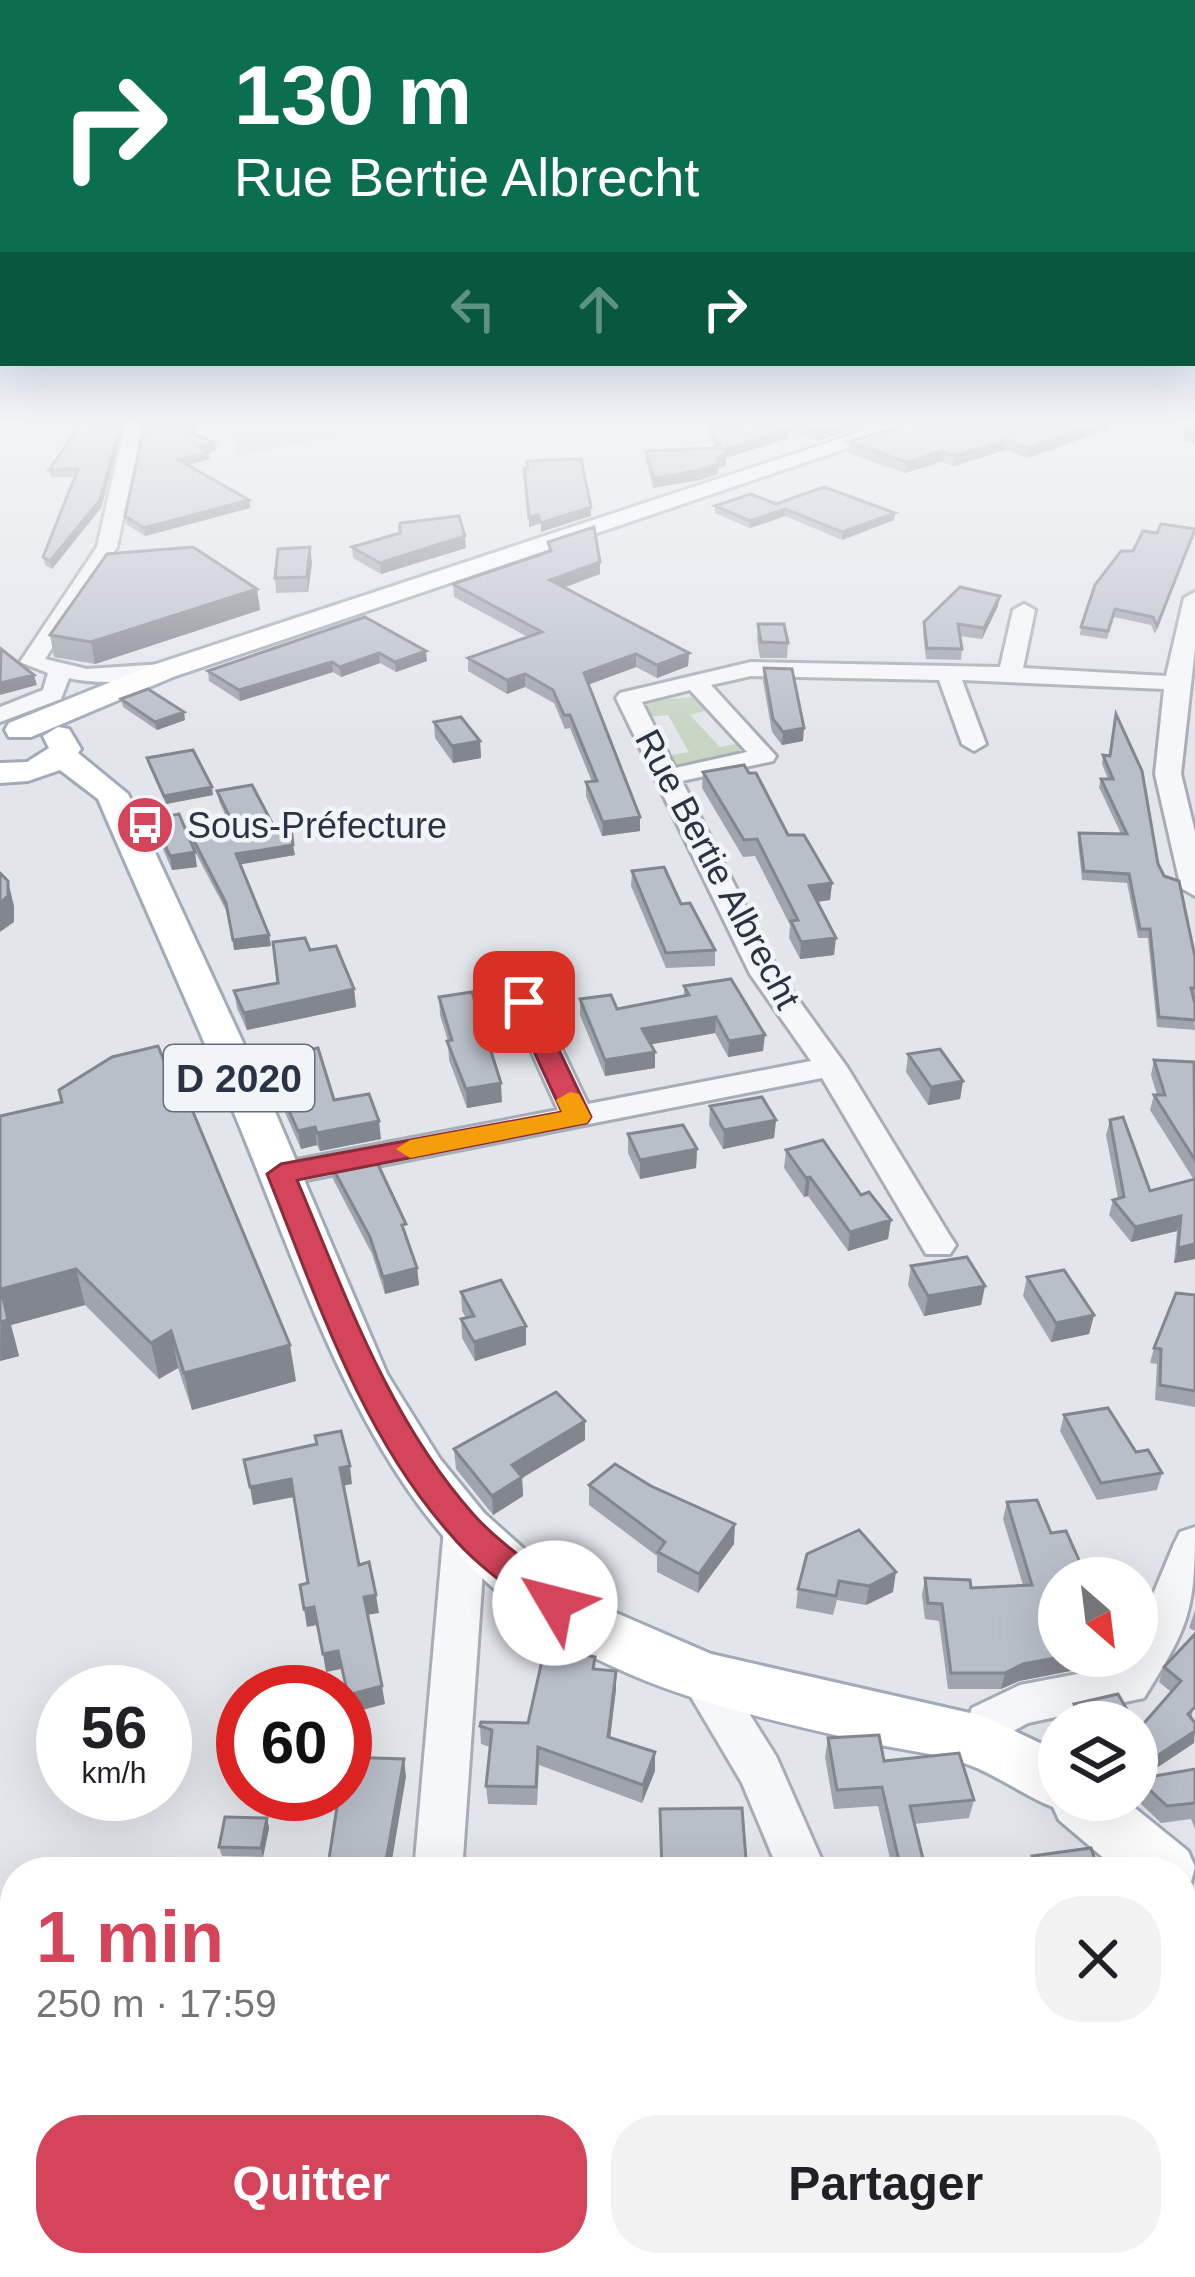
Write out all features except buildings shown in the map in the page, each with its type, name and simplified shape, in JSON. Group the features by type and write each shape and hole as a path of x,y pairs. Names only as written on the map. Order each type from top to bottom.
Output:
{"main road":[{"path":"6,726 92,689 163,671 602,525"},
{"path":"15,772 60,746 92,689"},
{"path":"6,726 60,746"},
{"name":"D 2020","path":"60,746 112,794 281,1174 365,1378 422,1473 465,1528 522,1580 587,1626 700,1675 983,1742 1038,1774"},
{"path":"15,772 102,784"},
{"path":"1091,1821 1114,1857"},
{"name":"D 2020","path":"1105,1821 1148,1857"}],"street":[{"path":"92,689 60,670 20,660 107,547 112,525"},
{"path":"1195,598 1176,683 1168,773 1195,888"},
{"path":"1010,674 1024,610"},
{"name":"Rue Bertie Albrecht","path":"938,1245 831,1067 765,974 628,698 751,669 1176,683"},
{"path":"6,726 53,694 60,670"},
{"path":"948,673 974,744"},
{"path":"667,777 764,756 694,682"},
{"path":"524,1002 578,1117"},
{"name":"Rue Bertie Albrecht","path":"281,1174 831,1067"},
{"path":"439,1857 465,1528"},
{"path":"983,1742 988,1722 1020,1705 1128,1684 1159,1636 1195,1544"},
{"path":"700,1675 760,1771 797,1857"}],"green space":[{"path":"693,697 708,710 690,715 720,747 740,743 740,753 693,765 674,764 665,756 689,752 668,715 645,717 643,706 648,701"}],"slow traffic":[{"path":"410,1149 578,1117 570,1100"}],"place":[{"name":"Sous-Préfecture","path":"145,825"}],"route":[{"path":"524,1002 578,1117 281,1174 365,1378 422,1473 465,1528 555,1603"}]}
